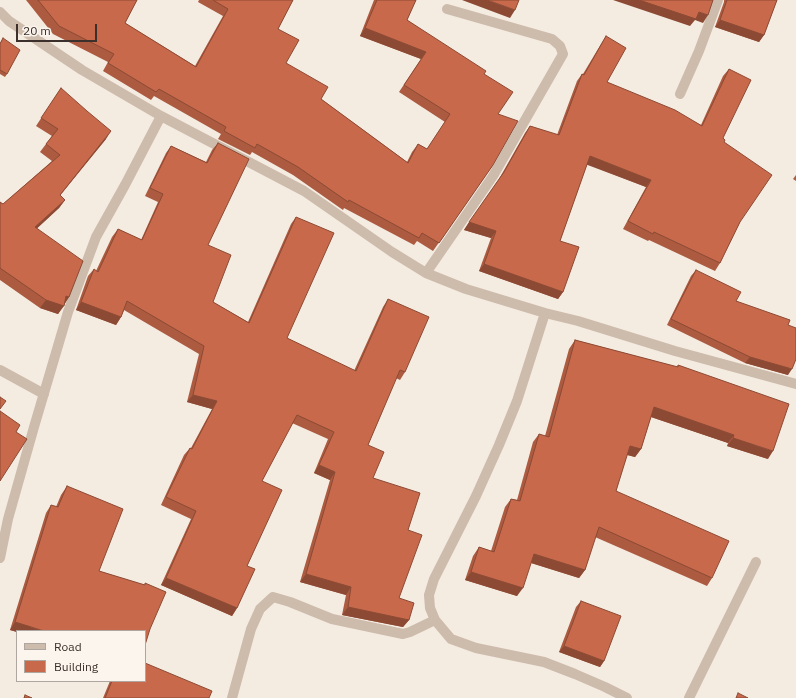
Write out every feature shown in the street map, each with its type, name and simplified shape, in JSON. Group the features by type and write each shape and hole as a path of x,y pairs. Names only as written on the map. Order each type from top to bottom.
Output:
{"street":[{"path":"680,94 699,51 718,0"},
{"path":"426,273 493,176 563,54 560,46 552,39 447,8"},
{"path":"0,12 9,21 82,70 161,116 304,191 392,252 426,273 466,289 545,314 578,321 675,351 796,384"},
{"path":"0,558 4,519 34,427 68,312 96,237 161,116"},
{"path":"545,314 517,401 499,445 476,496 434,579 429,595 430,608 435,620 451,639 476,648 544,662 605,687 627,698"},
{"path":"0,370 44,394"},
{"path":"689,698 756,562"},
{"path":"232,698 251,629 260,609 273,598 290,602 332,619 403,634 435,620"}],"building":[{"path":"38,0 137,0 125,23 196,67 228,9 213,0 293,0 278,29 299,40 286,63 328,87 321,99 408,163 418,144 427,149 450,114 404,85 426,52 365,28 377,0 416,0 407,20 486,71 484,74 513,92 498,114 518,121 493,165 439,243 422,233 419,238 349,200 348,202 298,167 257,144 255,148 224,131 226,127 159,89 156,92 108,63 114,54 59,26"},
{"path":"487,0 519,0 515,10"},
{"path":"639,0 713,0 708,15 699,12 696,19"},
{"path":"727,0 777,0 764,35 720,20"},
{"path":"606,36 626,48 607,82 675,110 702,126 729,69 751,80 723,138 725,140 724,142 772,175 740,222 720,263 654,232 653,234 628,221 651,180 590,156 560,241 579,247 563,292 484,264 496,231 469,222 504,172 530,126 559,135 582,74 584,75"},
{"path":"3,38 20,50 7,74 0,70 0,44"},
{"path":"61,88 111,131 60,195 65,200 35,227 83,261 69,297 66,296 64,306 46,300 0,268 0,202 3,204 60,155 46,144 58,129 41,118"},
{"path":"218,143 249,159 208,245 231,255 213,302 249,323 296,217 334,233 287,338 356,371 388,299 429,317 405,372 400,370 368,445 384,452 373,478 420,493 408,530 422,535 399,598 414,603 409,620 348,607 351,587 306,574 335,472 319,465 334,432 297,415 262,481 282,490 247,566 255,569 237,608 166,578 196,511 166,497 190,448 192,449 217,401 193,395 204,346 127,301 121,317 81,302 94,269 98,272 118,229 142,240 163,194 150,188 171,146 207,163"},
{"path":"696,270 741,292 736,301 790,320 788,325 796,328 796,359 792,369 750,357 671,319"},
{"path":"575,340 678,367 678,365 789,404 773,451 733,438 734,435 654,407 641,449 630,446 616,491 729,541 712,578 599,527 585,570 534,554 523,588 471,572 479,547 494,552 511,499 520,501 539,434 549,437"},
{"path":"0,397 6,401 0,409"},
{"path":"0,411 20,425 16,432 27,439 0,481"},
{"path":"67,486 123,509 99,571 145,585 145,583 166,592 146,642 146,630 41,630 15,622 51,505 58,507"},
{"path":"581,601 621,616 604,661 564,646"},
{"path":"146,663 212,691 209,698 105,698 112,682 146,682"},
{"path":"738,693 748,698 736,698"},
{"path":"25,695 32,698 24,698"}]}
